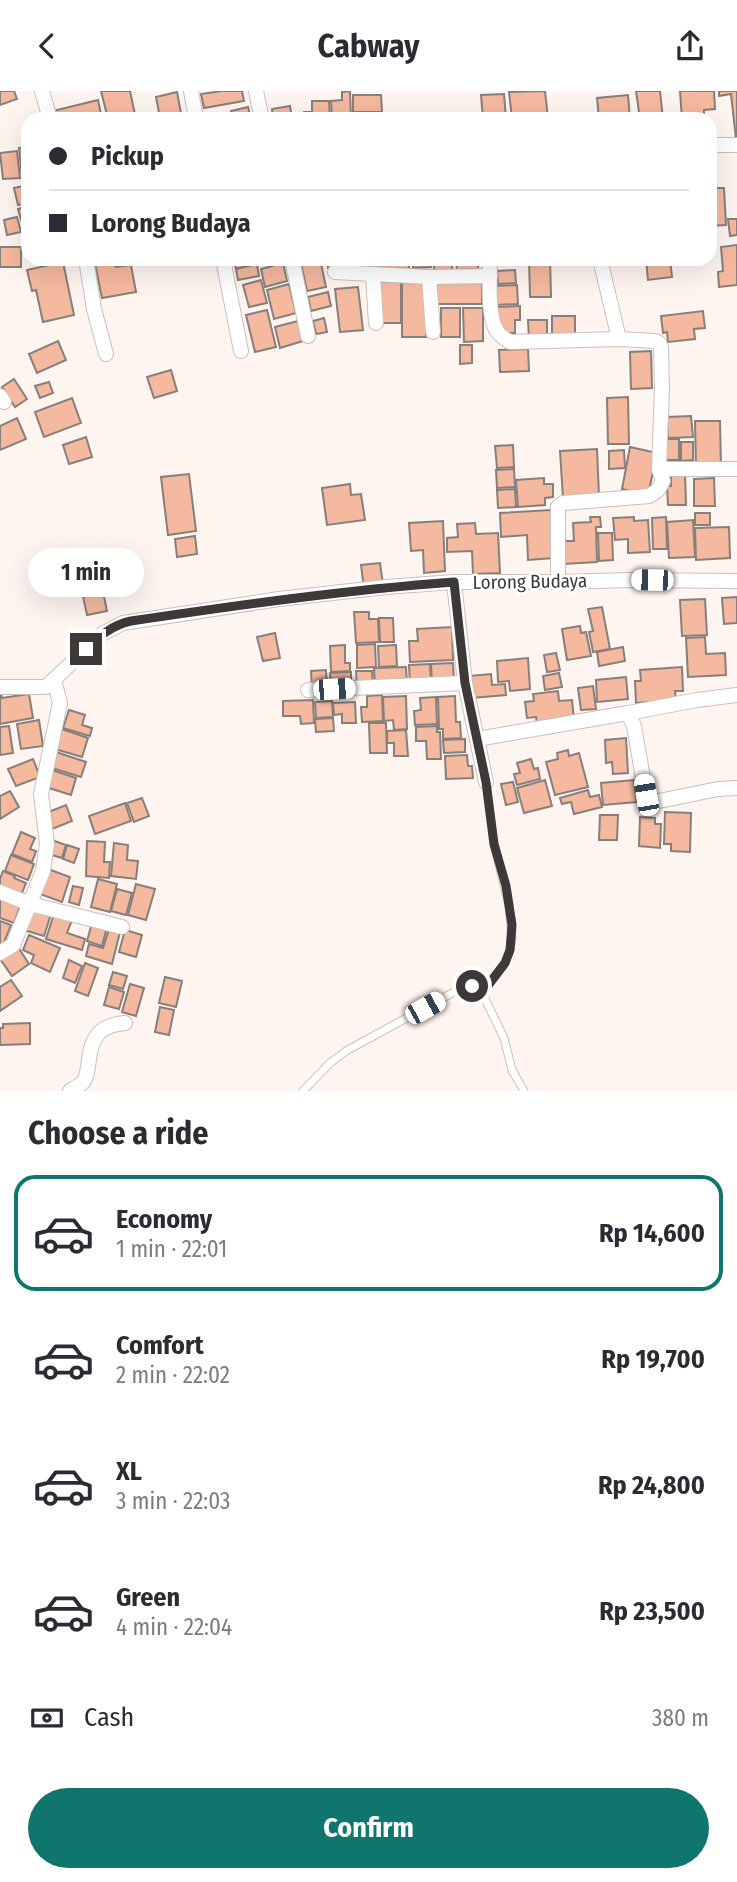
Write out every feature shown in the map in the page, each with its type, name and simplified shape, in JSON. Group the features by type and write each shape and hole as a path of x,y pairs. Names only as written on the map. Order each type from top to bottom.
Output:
{"street":[{"path":"42,91 48,112"},
{"path":"191,91 195,112"},
{"path":"256,91 260,112"},
{"path":"717,145 737,145"},
{"path":"87,266 94,309 106,354"},
{"path":"224,266 242,351"},
{"path":"293,266 308,336"},
{"path":"490,266 494,324 499,334 510,342 619,339 654,341 661,347 659,469 663,481 658,490 649,496 563,503 558,506 558,582"},
{"path":"602,266 619,339"},
{"path":"335,272 429,277 490,276"},
{"path":"373,274 376,323"},
{"path":"429,277 433,332"},
{"path":"659,469 737,469"},
{"name":"Lorong Budaya","path":"54,680 102,634 123,623 279,599 454,582 737,581"},
{"path":"454,582 465,683 486,782"},
{"path":"0,687 42,688 54,680 60,703 41,800 47,844 43,871 13,944 0,953"},
{"path":"308,690 465,683"},
{"path":"477,739 737,695"},
{"path":"628,713 634,726 646,795 651,801 737,788"},
{"path":"0,892 30,904 122,927"},
{"path":"70,1091 84,1080 88,1071 89,1054 100,1031 110,1024 125,1023"}],"lane":[{"path":"486,782 494,844 506,886 512,925 510,950 505,963 486,988 485,999 504,1038 512,1070 524,1091"},
{"path":"303,1091 330,1063 346,1051 465,986 486,988"}],"building":[{"path":"0,91 14,91 17,99 0,105"},
{"path":"101,91 130,91 134,112 106,112"},
{"path":"242,91 244,101 204,108 201,94"},
{"path":"350,91 351,112 332,112 331,101 342,100 342,92"},
{"path":"545,91 547,112 511,112 509,92"},
{"path":"636,91 660,91 662,112 639,112"},
{"path":"680,91 714,91 715,109 682,112"},
{"path":"719,91 737,91 736,139 731,94 719,96"},
{"path":"177,92 181,112 159,112 156,97"},
{"path":"504,94 505,112 482,112 481,95"},
{"path":"353,95 381,95 382,112 353,112"},
{"path":"628,95 629,112 598,112 597,98"},
{"path":"98,100 101,112 53,112"},
{"path":"312,101 329,101 330,112 312,112"},
{"path":"290,106 291,112 272,112 272,109"},
{"path":"248,107 249,112 231,112"},
{"path":"17,151 20,178 3,179 0,153"},
{"path":"21,186 21,204 18,205 14,188"},
{"path":"717,188 724,188 726,225 717,226"},
{"path":"17,217 21,232 7,235 4,220"},
{"path":"728,219 737,219 737,235 730,236"},
{"path":"737,245 737,285 719,287 718,272 723,271 721,247"},
{"path":"0,247 21,247 21,267 0,267"},
{"path":"64,266 74,315 43,322 36,290 32,291 27,270"},
{"path":"95,266 131,266 136,292 102,298"},
{"path":"257,266 259,276 238,280 236,269"},
{"path":"284,266 287,281 265,287 261,269"},
{"path":"302,266 322,266 326,287 307,291"},
{"path":"347,266 347,268 328,268"},
{"path":"349,266 370,267 349,268"},
{"path":"379,266 409,266 409,271 379,271"},
{"path":"434,266 452,266 452,276 434,276"},
{"path":"457,266 478,266 478,269 457,270"},
{"path":"529,266 550,266 551,297 530,297"},
{"path":"647,266 671,266 672,277 648,280"},
{"path":"515,270 516,283 498,284 497,271"},
{"path":"261,280 267,303 249,307 243,285"},
{"path":"402,280 426,281 426,337 402,337"},
{"path":"380,281 401,282 401,323 379,323"},
{"path":"434,281 482,281 482,304 434,304"},
{"path":"289,284 296,313 274,319 267,290"},
{"path":"517,285 518,304 494,305 494,286"},
{"path":"358,287 363,330 340,332 335,289"},
{"path":"328,292 331,306 311,311 308,297"},
{"path":"520,306 520,320 515,320 515,333 500,333 494,307"},
{"path":"441,308 460,308 460,337 441,337"},
{"path":"463,308 483,308 483,341 464,342"},
{"path":"267,310 276,347 255,352 246,315"},
{"path":"703,311 705,328 694,329 695,339 668,342 667,332 663,333 661,316"},
{"path":"552,316 575,316 575,338 552,338"},
{"path":"324,318 327,332 316,334 313,321"},
{"path":"528,320 547,320 547,338 529,339"},
{"path":"298,321 303,341 280,348 275,327"},
{"path":"58,341 66,360 37,373 29,354"},
{"path":"460,345 472,345 472,363 460,364"},
{"path":"528,349 529,371 500,372 499,350"},
{"path":"651,351 652,388 631,389 630,352"},
{"path":"171,370 177,391 154,398 147,377"},
{"path":"14,379 27,399 15,407 2,387"},
{"path":"49,382 53,393 40,398 35,386"},
{"path":"628,397 629,444 608,444 607,398"},
{"path":"72,398 81,423 44,437 35,412"},
{"path":"691,416 693,437 668,438 667,417"},
{"path":"17,418 26,439 0,450 0,426"},
{"path":"695,421 720,421 721,467 696,468"},
{"path":"86,437 92,457 69,464 63,445"},
{"path":"664,439 679,439 679,460 664,460"},
{"path":"681,442 693,442 693,460 681,461"},
{"path":"513,445 514,467 497,468 495,446"},
{"path":"630,447 657,453 648,495 622,489"},
{"path":"597,449 599,496 563,498 560,451"},
{"path":"624,450 625,468 609,469 609,451"},
{"path":"514,469 515,487 497,488 496,470"},
{"path":"671,473 685,473 686,505 668,505 667,486 671,486"},
{"path":"189,474 196,531 168,535 161,477"},
{"path":"544,478 544,484 553,484 553,497 545,498 545,505 518,507 516,480"},
{"path":"714,478 715,506 694,506 694,479"},
{"path":"350,484 351,495 361,494 365,520 327,525 322,488"},
{"path":"515,489 516,507 498,508 497,490"},
{"path":"551,510 554,558 528,560 527,535 501,537 500,513"},
{"path":"695,513 710,513 710,525 695,525"},
{"path":"590,517 600,517 601,527 596,527 597,562 564,564 563,541 574,541 573,523 591,522"},
{"path":"634,517 634,521 648,520 650,552 628,553 628,539 615,540 613,518"},
{"path":"666,517 667,549 653,549 652,518"},
{"path":"693,520 695,557 669,558 667,522"},
{"path":"443,521 445,571 424,573 423,550 411,551 409,523"},
{"path":"475,523 476,534 498,533 500,573 473,574 472,551 447,552 447,538 458,537 457,524"},
{"path":"729,527 730,558 696,560 695,528"},
{"path":"598,533 612,533 613,560 599,561"},
{"path":"195,536 197,554 177,557 175,539"},
{"path":"380,563 383,585 364,588 361,565"},
{"path":"100,577 107,611 87,615 80,582"},
{"path":"737,597 737,623 724,624 722,598"},
{"path":"705,599 707,635 682,636 680,600"},
{"path":"602,607 610,649 593,652 589,632 593,631 588,609"},
{"path":"354,612 369,612 369,619 378,619 379,642 356,643"},
{"path":"379,618 393,618 394,642 380,642"},
{"path":"580,626 581,633 586,632 591,656 567,660 562,629"},
{"path":"452,627 453,660 410,662 409,641 418,641 417,629"},
{"path":"275,633 280,658 263,661 257,637"},
{"path":"705,637 706,654 725,653 726,675 688,677 686,638"},
{"path":"375,644 376,667 357,668 357,645"},
{"path":"345,645 345,663 350,663 350,671 331,672 330,646"},
{"path":"396,645 397,666 379,667 378,646"},
{"path":"623,647 625,661 599,666 597,652"},
{"path":"556,653 560,670 547,672 544,655"},
{"path":"528,658 530,689 510,691 509,681 498,682 497,661"},
{"path":"453,663 454,681 432,682 431,664"},
{"path":"430,664 431,682 410,683 409,665"},
{"path":"406,667 407,684 375,686 374,668"},
{"path":"682,667 683,691 675,691 676,700 636,703 635,681 641,681 640,670"},
{"path":"326,670 327,687 312,688 311,671"},
{"path":"356,671 372,671 373,686 357,687"},
{"path":"351,672 351,687 331,688 330,673"},
{"path":"559,673 562,687 545,690 543,676"},
{"path":"491,674 492,685 505,684 506,695 472,698 470,676"},
{"path":"626,677 628,699 597,702 596,680"},
{"path":"593,686 596,709 581,710 578,688"},
{"path":"0,690 2,698 29,694 33,718 0,724"},
{"path":"558,691 559,701 572,700 574,720 537,724 536,717 527,718 525,702 534,701 533,694"},
{"path":"382,695 383,721 362,722 361,707 367,707 367,696"},
{"path":"406,696 407,729 394,730 393,720 384,721 383,697"},
{"path":"455,696 456,722 460,722 461,738 443,739 443,729 439,729 438,697"},
{"path":"436,697 437,724 415,725 414,711 421,710 420,698"},
{"path":"313,700 314,723 301,724 300,716 283,716 283,701"},
{"path":"332,701 333,717 316,718 315,702"},
{"path":"355,702 356,723 342,723 342,714 334,715 333,703"},
{"path":"69,710 85,715 82,725 92,728 90,736 63,728"},
{"path":"333,718 334,731 316,732 315,719"},
{"path":"39,720 43,746 21,749 17,724"},
{"path":"369,723 386,723 387,753 370,753"},
{"path":"9,726 13,753 0,755 0,727"},
{"path":"437,726 437,732 440,732 441,759 427,759 426,741 416,741 416,727"},
{"path":"62,729 88,738 82,757 55,749"},
{"path":"406,730 408,756 394,756 394,743 387,743 387,731"},
{"path":"626,738 628,773 613,774 612,762 606,763 605,740"},
{"path":"465,739 465,752 444,753 443,740"},
{"path":"568,750 569,756 579,753 588,787 555,795 546,762 558,759 557,753"},
{"path":"56,752 86,762 81,777 52,768"},
{"path":"467,755 473,778 446,779 445,756"},
{"path":"33,759 40,777 16,786 8,769"},
{"path":"531,759 534,769 538,768 540,779 517,785 514,774 520,773 517,763"},
{"path":"52,770 76,778 71,795 46,787"},
{"path":"545,780 552,806 524,813 517,788"},
{"path":"634,780 637,802 603,805 601,783"},
{"path":"513,782 518,802 506,805 501,784"},
{"path":"588,790 590,797 599,795 602,807 574,814 571,802 562,804 560,798"},
{"path":"10,791 19,807 0,819 0,796"},
{"path":"142,798 149,816 134,822 127,803"},
{"path":"125,803 131,821 95,834 89,816"},
{"path":"66,805 72,821 52,829 46,813"},
{"path":"665,812 691,813 690,852 671,851 671,844 664,844"},
{"path":"600,815 618,815 617,840 599,840"},
{"path":"640,817 655,818 655,824 661,824 660,848 639,846"},
{"path":"21,832 35,838 30,849 36,851 32,862 12,854"},
{"path":"52,840 66,845 62,858 48,854"},
{"path":"87,841 105,842 104,862 110,862 109,878 86,876"},
{"path":"114,843 128,845 127,860 138,861 136,879 111,876"},
{"path":"67,845 79,849 74,863 63,859"},
{"path":"11,855 34,864 28,880 5,871"},
{"path":"48,869 70,877 62,902 40,894"},
{"path":"3,871 26,883 20,898 0,890"},
{"path":"98,879 117,884 110,912 91,907"},
{"path":"136,884 155,889 146,920 128,915"},
{"path":"73,886 83,888 79,905 69,902"},
{"path":"117,889 132,893 126,915 111,911"},
{"path":"0,896 21,904 14,923 0,918"},
{"path":"31,907 51,914 44,936 24,930"},
{"path":"54,914 72,920 67,933 85,939 82,950 46,939"},
{"path":"0,921 11,925 3,945 0,944"},
{"path":"92,923 107,927 102,946 87,941"},
{"path":"109,929 120,932 112,964 86,956 89,944 103,948"},
{"path":"125,930 142,935 136,957 119,952"},
{"path":"29,935 60,948 50,972 31,963 34,955 23,950"},
{"path":"18,947 29,964 12,976 0,959"},
{"path":"69,960 82,966 75,983 63,978"},
{"path":"85,963 98,968 88,996 75,991"},
{"path":"113,972 127,976 123,989 109,985"},
{"path":"165,977 182,981 176,1007 159,1003"},
{"path":"11,980 22,996 0,1011 0,987"},
{"path":"130,984 144,988 136,1016 122,1012"},
{"path":"109,987 124,992 119,1009 104,1005"},
{"path":"160,1007 174,1010 169,1035 155,1032"},
{"path":"30,1023 30,1044 0,1045 0,1028 3,1028 3,1024"}],"route":[{"path":"86,649 114,626 131,621 279,599 454,582 465,683 486,782 494,844 506,886 512,925 510,950 505,963 486,988 472,986"}]}
